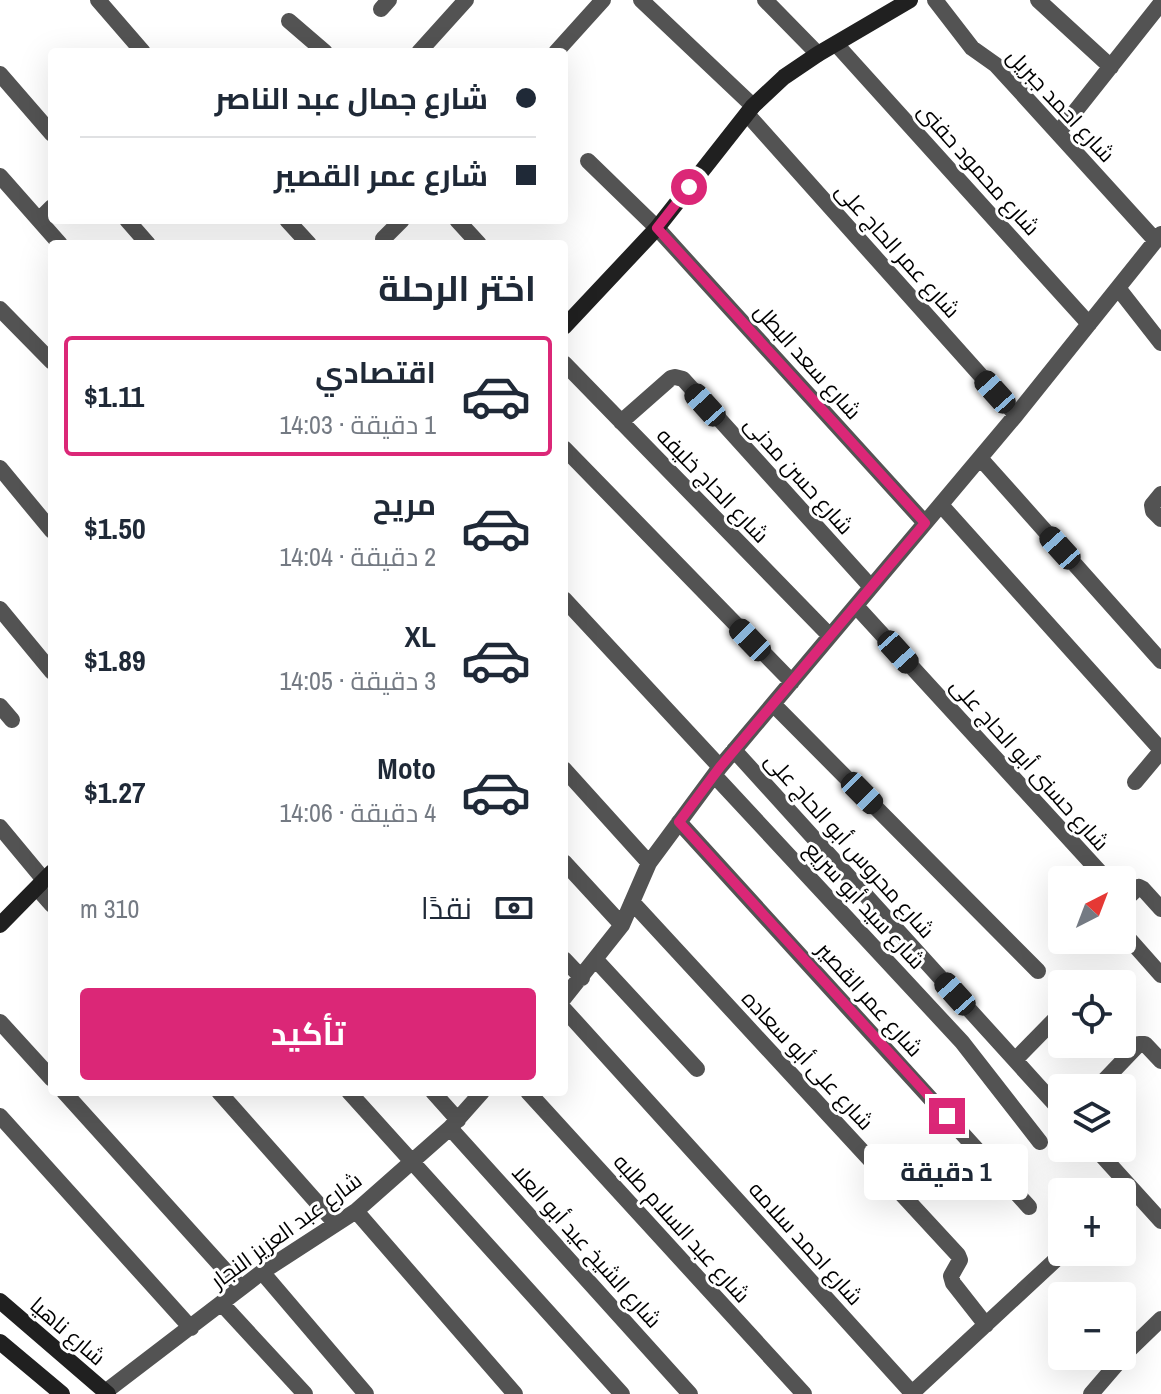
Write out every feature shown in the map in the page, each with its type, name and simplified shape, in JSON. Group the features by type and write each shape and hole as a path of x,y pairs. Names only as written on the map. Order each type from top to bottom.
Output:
{"street":[{"path":"98,0 140,48"},
{"path":"423,48 466,0"},
{"path":"560,48 603,0"},
{"name":"شارع عمر الحاج على","path":"641,0 750,110 1016,415"},
{"path":"568,323 657,228 750,110 784,77 910,0"},
{"name":"شارع احمد جبريل","path":"935,0 972,48 996,65 1158,238"},
{"path":"1038,0 1111,67"},
{"path":"1058,133 1161,3"},
{"path":"775,4 818,54"},
{"path":"289,21 320,48"},
{"name":"شارع محمود حفنى","path":"836,44 1089,324"},
{"path":"0,74 48,129"},
{"name":"شارع سعد البطل","path":"588,161 657,228 925,523"},
{"path":"0,176 56,240"},
{"path":"39,220 48,211"},
{"path":"130,224 144,240"},
{"path":"291,224 305,240"},
{"path":"383,239 398,224"},
{"path":"461,224 475,240"},
{"path":"568,994 622,925 649,863 717,771 1016,415 1158,238"},
{"path":"1118,288 1161,343"},
{"path":"0,309 48,358"},
{"name":"شارع الحاج خليفه","path":"568,367 830,636"},
{"name":"شارع حسن مدنى","path":"621,422 671,378 683,379 871,587"},
{"path":"568,452 792,682"},
{"path":"980,458 1161,661"},
{"path":"0,468 48,526"},
{"path":"1161,494 1152,505 1153,511 1161,519"},
{"path":"941,505 1161,751 1135,782"},
{"name":"شارع سيد أبو سريع","path":"568,603 962,1042 1040,1142"},
{"name":"شارع حسنى أبو الحاج على","path":"856,606 1094,866"},
{"path":"0,609 48,667"},
{"path":"773,704 1038,971"},
{"path":"0,706 12,720"},
{"name":"شارع محروس أبو الحاج على","path":"734,750 1048,1097"},
{"path":"568,773 649,863"},
{"name":"شارع عمر القصير","path":"679,822 1029,1207"},
{"path":"0,827 44,880 0,925"},
{"path":"568,866 622,925"},
{"path":"1136,889 1143,889 1161,909"},
{"name":"شارع على أبو سعاده","path":"632,902 958,1255 960,1263 951,1280 986,1325"},
{"path":"1136,947 1161,975"},
{"path":"596,960 697,1069"},
{"path":"568,963 582,978"},
{"name":"شارع احمد سلامه","path":"568,1013 912,1394"},
{"path":"0,1022 48,1075"},
{"path":"1015,1060 1048,1026"},
{"path":"1111,1074 1141,1043 1161,1061"},
{"path":"68,1096 241,1288"},
{"path":"223,1096 336,1224"},
{"path":"353,1096 622,1394"},
{"name":"شارع الشيخ عيد أبو العلا","path":"436,1096 454,1124 690,1394"},
{"name":"شارع عبد العزيز النجار","path":"107,1393 262,1272 356,1211 454,1124 478,1096"},
{"name":"شارع عبد السلام طلبه","path":"532,1096 804,1394"},
{"path":"0,1116 191,1328"},
{"path":"1136,1200 1161,1221"},
{"path":"356,1211 515,1394"},
{"path":"912,1394 1049,1266"},
{"path":"262,1272 366,1394"},
{"name":"شارع ناهيا","path":"0,1301 107,1393"},
{"path":"222,1304 305,1394"},
{"path":"1091,1394 1161,1319"},
{"path":"0,1342 62,1394"}],"route":[{"path":"689,187 657,228 925,523 720,767 679,822 947,1116"}]}
